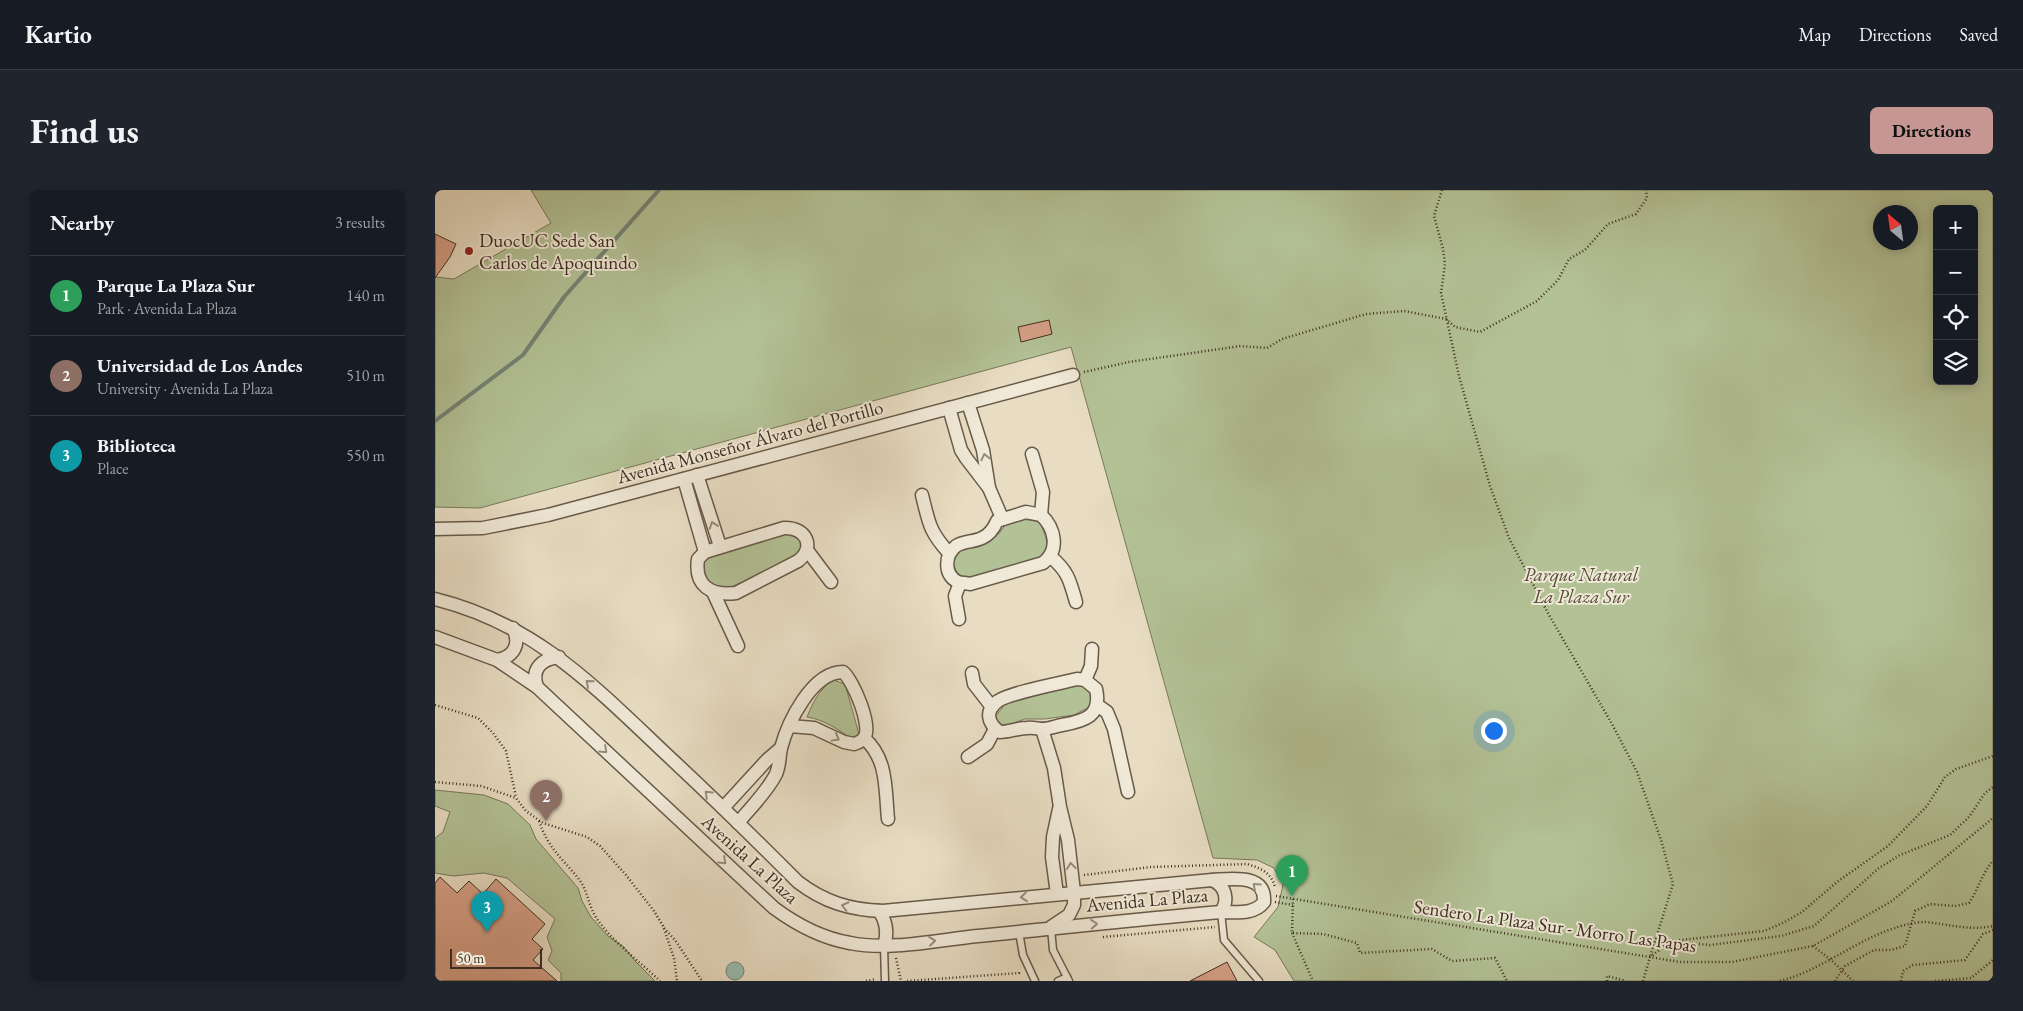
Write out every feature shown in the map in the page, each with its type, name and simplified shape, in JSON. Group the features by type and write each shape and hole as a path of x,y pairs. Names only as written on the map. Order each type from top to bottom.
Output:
{"street":[{"name":"Avenida Monseñor Álvaro del Portillo","path":"435,529 483,528 548,515 1073,375"},
{"path":"968,403 983,450 989,488"},
{"path":"949,408 958,441 966,458 989,488 1002,518"},
{"path":"1032,454 1043,492 1041,515"},
{"path":"697,475 720,546"},
{"path":"684,479 705,552"},
{"path":"923,495 930,526 936,538 949,553"},
{"path":"1025,512 1041,515 1050,526 1055,547 1051,557 1043,563 970,584 960,583 949,572 946,560 949,553 957,545 983,538 993,530 997,521 1002,518 1025,512"},
{"path":"793,528 801,531 807,541 807,550 798,561 736,593 713,592 706,588 697,575 698,559 705,552 776,530 793,528"},
{"path":"807,550 831,582"},
{"path":"1051,557 1065,569 1076,602"},
{"path":"959,619 955,596 960,583"},
{"path":"713,592 738,646"},
{"name":"Avenida La Plaza","path":"435,599 476,611 513,628 559,657 619,709 798,882 821,898 845,907 879,911 1212,880 1248,879 1257,883 1263,893 1264,902 1256,910 1051,928 884,946 851,944 819,935 796,924 774,908 537,687 497,660 435,637"},
{"path":"497,660 506,659 513,653 517,645 517,636 513,628"},
{"path":"1085,680 1091,666 1092,648"},
{"path":"537,687 534,679 538,666 544,660 559,657"},
{"path":"738,823 769,785 775,774 779,764 781,748 794,713 802,700 828,674 843,672 852,681 867,732 864,738 854,744 844,742 814,728 790,726"},
{"path":"972,673 974,684 992,707"},
{"path":"1077,679 1085,680 1096,689 1097,704 1094,712 1087,718 1073,723 1042,729 1023,728 1000,732 989,722 988,714 992,707 1004,698 1077,679"},
{"path":"1097,704 1107,712 1114,729 1128,792"},
{"path":"968,757 987,744 995,728"},
{"path":"1042,729 1053,768 1068,840 1074,892 1074,905 1069,915 1051,928"},
{"path":"864,738 878,753 883,766 889,819"},
{"path":"723,808 767,760 781,748"},
{"path":"1057,894 1052,857 1053,837 1060,807"},
{"name":"Avenida La Plaza","path":"1212,880 1220,885 1225,894 1225,903 1221,912"},
{"path":"879,911 886,924 884,946"}],"lane":[{"path":"1221,912 1223,937 1226,944 1259,981"},
{"path":"1051,928 1052,946 1068,979 1059,981"},
{"path":"1019,932 1023,955 1035,981"},
{"path":"884,946 885,981"}],"path":[{"path":"1442,190 1434,216 1445,264 1441,293 1472,423 1490,486 1509,538 1549,615 1637,772 1661,840 1673,884 1643,981"},
{"path":"1073,375 1129,362 1241,346 1267,348 1282,339 1366,314 1404,311 1446,319 1455,327 1480,332 1537,301 1558,280 1569,259 1585,250 1608,224 1637,214 1647,198 1646,190"},
{"path":"435,705 478,718 493,733 506,751 516,798 526,811 539,820 587,837 600,846 643,896 702,981"},
{"path":"1650,957 1671,941 1764,931 1789,920 1802,912 1837,882 1888,846 1927,806 1945,777 1956,769 1993,756"},
{"path":"435,782 481,786 516,798"},
{"path":"1671,941 1710,945 1781,936 1814,926 1879,868 1900,855 1950,835 1969,817 1985,793 1993,787"},
{"name":"Sendero La Plaza Sur - Morro Las Papas","path":"1281,896 1680,962 1732,962 1813,946 1892,901 1993,818"},
{"path":"539,820 544,837 586,890 592,910 603,926 660,981"},
{"path":"1835,981 1845,966 1874,950 1891,950 1905,946 1915,911 1930,904 1955,906 1969,902 1993,861"},
{"path":"1073,877 1151,867 1247,864 1259,868 1273,880 1275,888 1274,902 1271,907"},
{"path":"1293,899 1292,933 1313,981"},
{"path":"1274,902 1293,905"},
{"path":"1780,981 1809,971 1869,938 1895,928 1923,922 1959,928 1993,926"},
{"path":"663,926 675,958 677,981"},
{"path":"1099,937 1222,926"},
{"path":"1901,981 1903,971 1913,965 1965,960 1983,934 1993,930"},
{"path":"1292,933 1323,934 1357,943 1360,953 1432,949 1451,961 1495,958 1507,981"},
{"path":"1813,946 1853,981"},
{"path":"896,956 901,981"},
{"path":"1935,981 1971,978 1993,960"},
{"path":"907,981 1019,973 1017,964"},
{"path":"1607,981 1607,976 1626,981"}],"green space":[{"name":"Parque Natural La Plaza Sur","path":"531,190 1993,190 1993,981 1294,981 1275,950 1254,937 1278,907 1283,885 1274,868 1257,860 1213,858 1071,347 480,508 435,507 435,277 454,279 551,223"},
{"path":"1022,519 1040,522 1046,538 1048,553 1036,565 976,580 958,575 952,562 959,551 992,540 1006,523"},
{"path":"785,533 799,535 804,549 798,557 727,589 712,586 704,578 701,566 709,556"},
{"path":"833,680 845,684 859,734 852,739 836,728 807,717 817,697"},
{"path":"1081,684 1092,694 1091,706 1074,715 1045,719 1025,719 1000,728 995,717 1005,704"},
{"path":"435,790 484,795 508,804 530,825 536,839 578,888 582,901 591,917 608,936 624,947 655,981 561,981 561,973 548,960 552,951 547,937 555,919 507,878 484,873 453,876 435,873 435,838 443,832 450,812 435,806"}],"water":[{"path":"735,962 741,965 744,971 741,977 735,980 729,977 726,971 729,965"}],"building":[{"path":"435,234 456,244 450,257 435,278"},
{"path":"1049,320 1052,334 1021,342 1018,327"},
{"path":"440,877 457,893 469,881 483,894 496,879 545,924 532,939 543,949 533,960 557,981 435,981 435,883"},
{"path":"1227,962 1237,981 1190,981"}],"waterway":[{"path":"435,421 523,355 564,297 659,190"}],"place":[{"name":"DuocUC Sede San Carlos de Apoquindo","path":"469,251"},
{"name":"Universidad de Los Andes","path":"546,821"},
{"name":"Parque La Plaza Sur","path":"1292,896"},
{"name":"Biblioteca","path":"487,932"}]}
